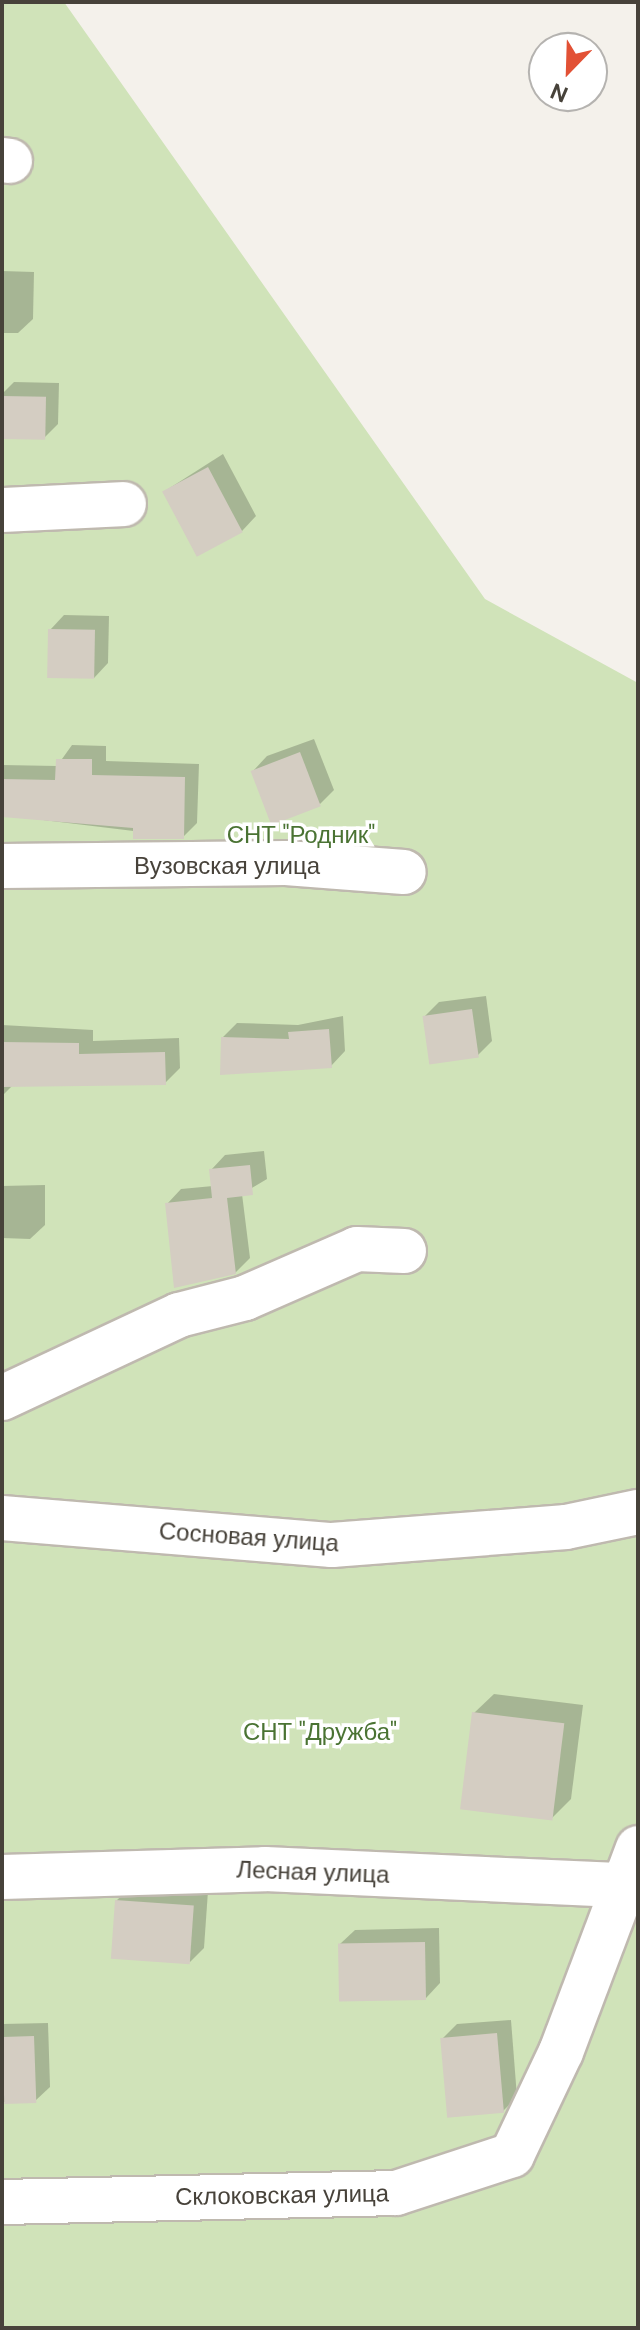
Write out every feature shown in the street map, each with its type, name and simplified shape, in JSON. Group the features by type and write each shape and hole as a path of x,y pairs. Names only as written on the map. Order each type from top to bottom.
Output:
{"street":[{"path":"2,510 124,504"},
{"name":"Вузовская улица","path":"2,866 286,863 404,872"},
{"path":"2,1398 179,1315 245,1298 357,1249 404,1251"},
{"name":"Сосновая улица","path":"2,1518 332,1545 566,1527 638,1512"},
{"name":"Лесная улица","path":"2,1877 265,1869 631,1867"},
{"name":"Склоковская улица","path":"2,2202 396,2193 512,2155 561,2052 631,1867"}],"green space":[{"name":"СНТ \"Дружба\"","path":"2,2 64,2 485,599 638,683 638,2328 2,2328"}],"building":[{"path":"2,396 46,397 45,440 2,439"},
{"path":"208,467 243,532 197,557 162,491"},
{"path":"48,629 95,630 94,679 47,678"},
{"path":"300,752 321,806 271,825 251,771"},
{"path":"56,759 92,759 92,775 185,777 184,839 133,839 133,828 2,817 2,779 55,780"},
{"path":"472,1009 479,1058 429,1064 422,1016"},
{"path":"329,1029 332,1068 220,1075 221,1037 289,1039 288,1032"},
{"path":"2,1042 79,1043 79,1054 165,1052 166,1085 2,1087"},
{"path":"250,1165 253,1195 227,1198 236,1274 174,1288 165,1203 212,1198 209,1169"},
{"path":"472,1712 564,1723 552,1821 460,1809"},
{"path":"115,1900 194,1906 190,1964 111,1959"},
{"path":"425,1942 426,2000 339,2002 338,1944"},
{"path":"497,2033 504,2113 447,2118 440,2038"},
{"path":"34,2036 36,2103 4,2104 2,2037"}],"park label":[{"name":"СНТ \"Родник\"","path":"301,835"}]}
